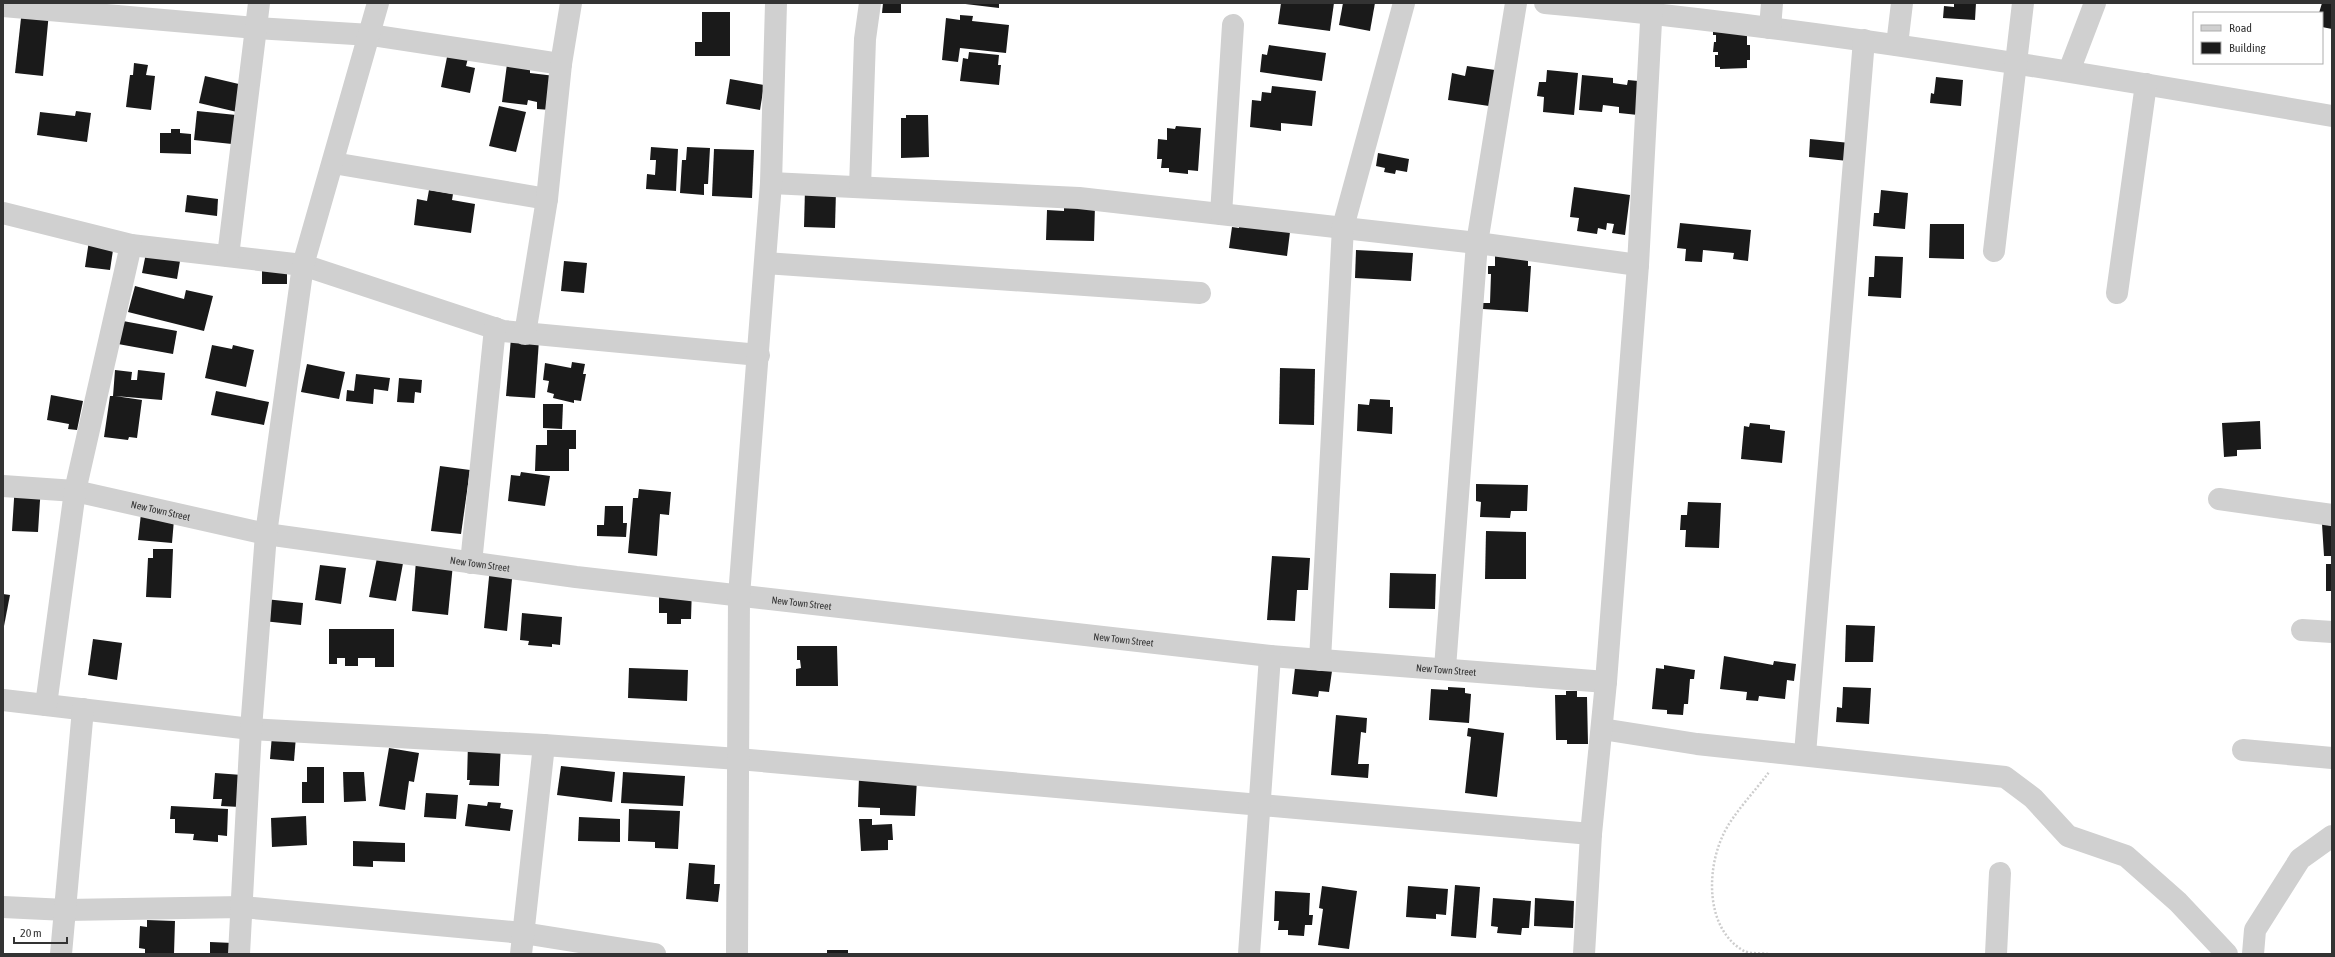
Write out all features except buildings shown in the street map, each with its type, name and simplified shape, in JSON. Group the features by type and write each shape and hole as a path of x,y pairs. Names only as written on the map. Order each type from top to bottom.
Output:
{"street":[{"path":"228,256 259,3"},
{"path":"239,954 251,729 266,534 303,265 371,35 378,3"},
{"path":"525,334 547,199 561,64 571,3"},
{"path":"737,954 739,596 759,355 771,183 776,3"},
{"path":"860,187 865,40 870,3"},
{"path":"1320,660 1343,227 1404,3"},
{"path":"1445,668 1477,243 1516,3"},
{"path":"1545,3 1652,8 1770,28 1864,40 2069,71 2332,116"},
{"path":"1770,28 1772,3"},
{"path":"1897,45 1902,3"},
{"path":"1994,251 2023,3"},
{"path":"2069,71 2095,3"},
{"path":"3,6 256,28 371,35 561,64"},
{"path":"1584,954 1591,834 1606,682 1638,265 1652,8"},
{"path":"1221,214 1233,25"},
{"path":"1805,754 1864,40"},
{"path":"2117,293 2146,84"},
{"path":"333,163 547,199"},
{"path":"771,183 1079,198 1477,243 1638,265"},
{"path":"3,213 131,245 303,265 495,328 525,334 759,355"},
{"path":"46,705 75,491 131,245"},
{"path":"766,263 1200,293"},
{"path":"471,563 495,328"},
{"name":"New Town Street","path":"3,486 75,491 266,534 471,563 739,596 1270,656 1445,668 1606,682"},
{"path":"2220,499 2332,515"},
{"path":"2302,630 2332,632"},
{"path":"1249,954 1270,656"},
{"path":"3,700 251,729 544,745 738,759 1591,834"},
{"path":"61,954 83,709"},
{"path":"1602,729 1697,744 1805,754 2005,777 2032,798 2068,836 2126,856 2178,902 2227,954"},
{"path":"522,943 544,745"},
{"path":"2243,750 2332,758"},
{"path":"2253,954 2255,930 2274,904 2300,859 2332,836"},
{"path":"1996,954 2000,873"},
{"path":"3,907 66,910 242,908 522,943 655,954"}],"path":[{"path":"1768,954 1745,951 1724,934 1714,910 1714,856 1724,832 1784,753"}]}
